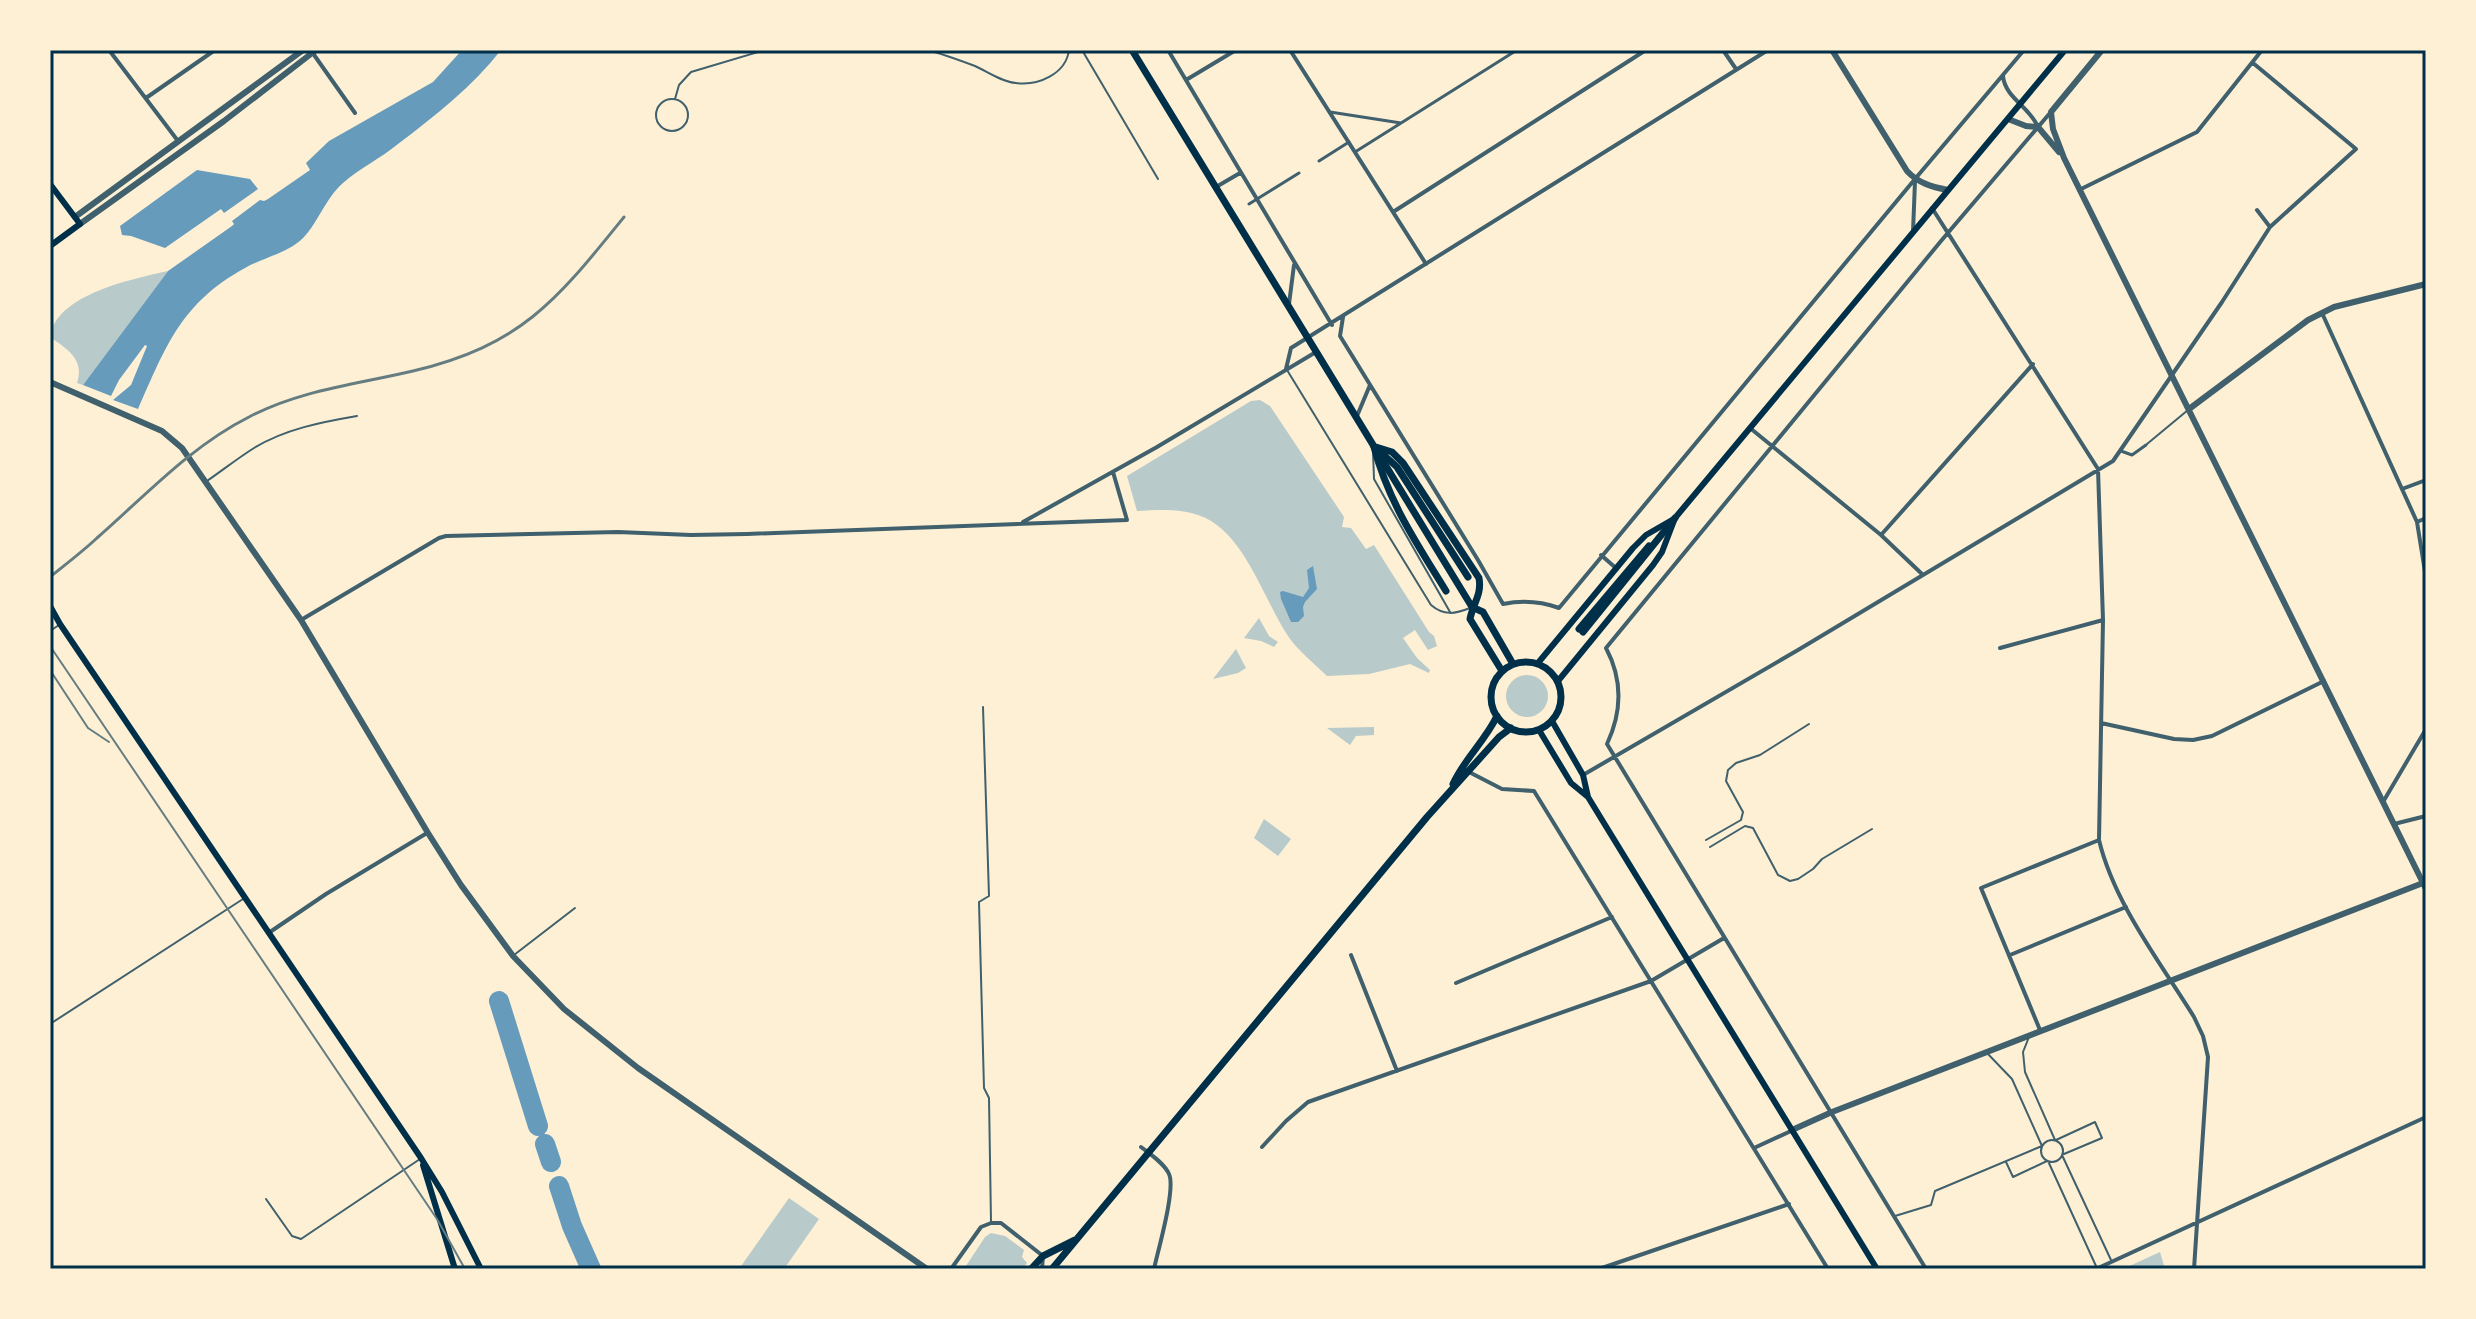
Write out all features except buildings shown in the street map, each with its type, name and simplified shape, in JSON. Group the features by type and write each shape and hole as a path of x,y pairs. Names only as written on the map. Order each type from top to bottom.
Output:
{"main road":[{"path":"1132,50 1472,607 1483,612 1513,664"},
{"path":"1581,631 1640,556 2065,50"},
{"path":"50,184 80,224 50,246"},
{"path":"1374,447 1397,467 1468,577"},
{"path":"1374,447 1382,478 1395,508 1446,591"},
{"path":"1374,447 1392,452 1403,463 1479,578 1481,589 1470,619 1502,671"},
{"path":"1538,663 1646,535 1675,518"},
{"path":"1558,681 1662,552 1675,518"},
{"path":"50,606 244,899 270,932 421,1158 481,1269"},
{"path":"50,614 60,624"},
{"path":"1525,661 1538,663 1558,681 1560,706 1552,721 1539,730 1523,732 1511,728 1497,716 1491,696 1494,681 1513,664 1525,661"},
{"path":"1450,789 1461,765 1490,730 1497,716"},
{"path":"1552,721 1583,775 1588,797 1877,1269"},
{"path":"1052,1269 1450,789 1511,728"},
{"path":"1539,730 1571,783 1588,797"},
{"path":"421,1158 455,1269"},
{"path":"1031,1269 1043,1256 1077,1239"}],"street":[{"path":"109,50 178,141"},
{"path":"146,98 215,50"},
{"path":"75,217 303,50"},
{"path":"1168,50 1332,325"},
{"path":"1186,80 1236,50"},
{"path":"1290,50 1427,264"},
{"path":"1355,152 1517,50"},
{"path":"1393,212 1646,50"},
{"path":"1723,50 1736,69"},
{"path":"1286,369 1291,348 1768,50"},
{"path":"1832,50 1907,171 1915,179 1948,190"},
{"path":"1343,317 1340,336 1503,604 1538,602 1559,608 2024,50"},
{"path":"1926,1269 1607,744 1618,711 1619,691 1616,671 1606,648 1770,446 2102,50"},
{"path":"2079,190 2197,132 2262,50"},
{"path":"80,224 313,51 355,113"},
{"path":"1583,775 2113,461 2270,227 2356,149 2253,63"},
{"path":"2003,76 2005,88 2034,117 2038,127 2064,158"},
{"path":"1330,112 1401,123"},
{"path":"1754,1148 1832,1112 2170,980 2425,886 2079,190 2053,129 2051,112"},
{"path":"2008,119 2038,127"},
{"path":"1319,161 1349,142"},
{"path":"1216,187 1240,173"},
{"path":"1249,204 1299,173"},
{"path":"1913,232 1915,179"},
{"path":"1932,208 2098,469 2103,620 2099,840 2105,865 2198,1027 2208,1057 2194,1269"},
{"path":"2257,210 2270,227"},
{"path":"1289,307 1295,264"},
{"path":"2189,409 2308,320 2334,307 2426,284"},
{"path":"2322,313 2417,522 2426,578"},
{"path":"1020,523 1113,472 1316,351"},
{"path":"1881,535 2033,364"},
{"path":"50,384 139,420 176,440 301,620 461,885 513,956 564,1009 638,1068 927,1269"},
{"path":"1356,417 1370,385"},
{"path":"1750,428 1881,535 1923,574"},
{"path":"2120,451 2132,455 2146,445"},
{"path":"301,620 446,536 618,532 747,534 1127,520 1113,472"},
{"path":"2402,489 2426,480"},
{"path":"2417,522 2426,518"},
{"path":"1601,555 1617,569"},
{"path":"2000,648 2103,620"},
{"path":"2101,723 2174,739 2193,740 2212,736 2324,681"},
{"path":"2383,802 2426,729"},
{"path":"1469,772 1502,789 1534,791 1828,1269"},
{"path":"2394,824 2426,816"},
{"path":"270,932 326,894 428,833"},
{"path":"2041,1031 1981,888 2099,840"},
{"path":"2010,955 2127,907"},
{"path":"1456,983 1612,917"},
{"path":"1262,1147 1308,1102 1651,981 1724,938"},
{"path":"1351,955 1397,1071"},
{"path":"2097,1269 2426,1117"},
{"path":"1141,1147 1168,1171 1171,1178 1154,1269"},
{"path":"1599,1269 1789,1204"},
{"path":"951,1269 981,1227 991,1223 1001,1223 1043,1256 1042,1269"}],"lane":[{"path":"675,99 679,85 691,72 765,50"},
{"path":"927,50 1013,83 1030,83 1058,72 1068,59 1069,50"},
{"path":"1082,50 1158,179"},
{"path":"675,99 685,106 688,116 684,126 669,132 657,122 656,112 661,103 675,99"},
{"path":"1286,369 1431,605 1438,611 1451,613 1472,607"},
{"path":"2146,445 2189,409"},
{"path":"206,481 256,447 285,433 321,422 357,416"},
{"path":"1374,447 1374,479 1451,613"},
{"path":"50,631 60,624"},
{"path":"983,707 989,896 979,902 984,1088 989,1098 991,1223"},
{"path":"1706,840 1741,820 1743,812 1726,781 1728,770 1736,763 1760,755 1809,724"},
{"path":"1710,847 1745,826 1753,828 1778,875 1790,881 1872,829"},
{"path":"1676,858 1682,854"},
{"path":"1680,865 1686,861"},
{"path":"50,1024 244,899"},
{"path":"513,956 575,908"},
{"path":"2030,1036 2023,1052 2025,1072 2055,1140 2061,1144 2062,1155 2112,1262"},
{"path":"1986,1053 2012,1079 2042,1146 2042,1156 2048,1161 2097,1269"},
{"path":"1895,1216 1931,1205 1935,1191 2095,1122 2102,1138 2062,1155 2058,1160 2048,1161 2013,1177 2006,1161"},
{"path":"266,1199 292,1236 301,1239 421,1158"}],"shaded area":[{"path":"168,271 83,385 77,383 79,367 76,361 68,350 50,337 55,322 81,299 98,291"},
{"path":"1260,400 1270,406 1344,517 1342,527 1351,528 1366,549 1374,545 1434,636 1437,646 1428,650 1415,630 1403,638 1430,670 1429,673 1410,664 1369,674 1327,676 1288,636 1251,567 1228,535 1198,515 1167,510 1137,511 1127,476 1251,401"},
{"path":"1259,618 1269,636 1278,642 1274,647 1244,638"},
{"path":"1236,649 1246,668 1213,679"},
{"path":"1527,675 1542,681 1548,696 1542,711 1527,717 1512,711 1506,696 1512,681"},
{"path":"1374,727 1374,735 1356,736 1350,745 1327,728"},
{"path":"1264,819 1291,839 1278,856 1254,838"},
{"path":"789,1198 819,1219 784,1269 739,1269"},
{"path":"991,1233 1005,1236 1024,1250 1022,1257 1027,1263 1022,1269 964,1269 985,1237"},
{"path":"2160,1252 2165,1269 2123,1269"}],"water":[{"path":"462,50 501,50 466,88 439,111 343,183 298,242 245,268 205,296 190,311 167,346 138,409 113,400 131,385 145,345 111,396 83,385 168,271 232,226 232,221 260,200 268,199 310,170 306,163 329,141 433,82"},
{"path":"197,170 250,179 258,189 224,213 221,209 165,248 122,235 120,226"},
{"path":"1313,566 1317,589 1305,602 1304,616 1298,622 1291,622 1280,592 1303,597 1309,588 1307,570"}],"waterway":[{"path":"499,1001 538,1126"},
{"path":"545,1144 551,1162"},
{"path":"559,1186 591,1269"}],"tram line":[{"path":"50,646 437,1219 465,1269"},
{"path":"50,670 88,728 109,742"}],"railway":[{"path":"50,577 188,457 249,417 309,394 451,360 483,348 510,333 557,295 624,217"}]}
